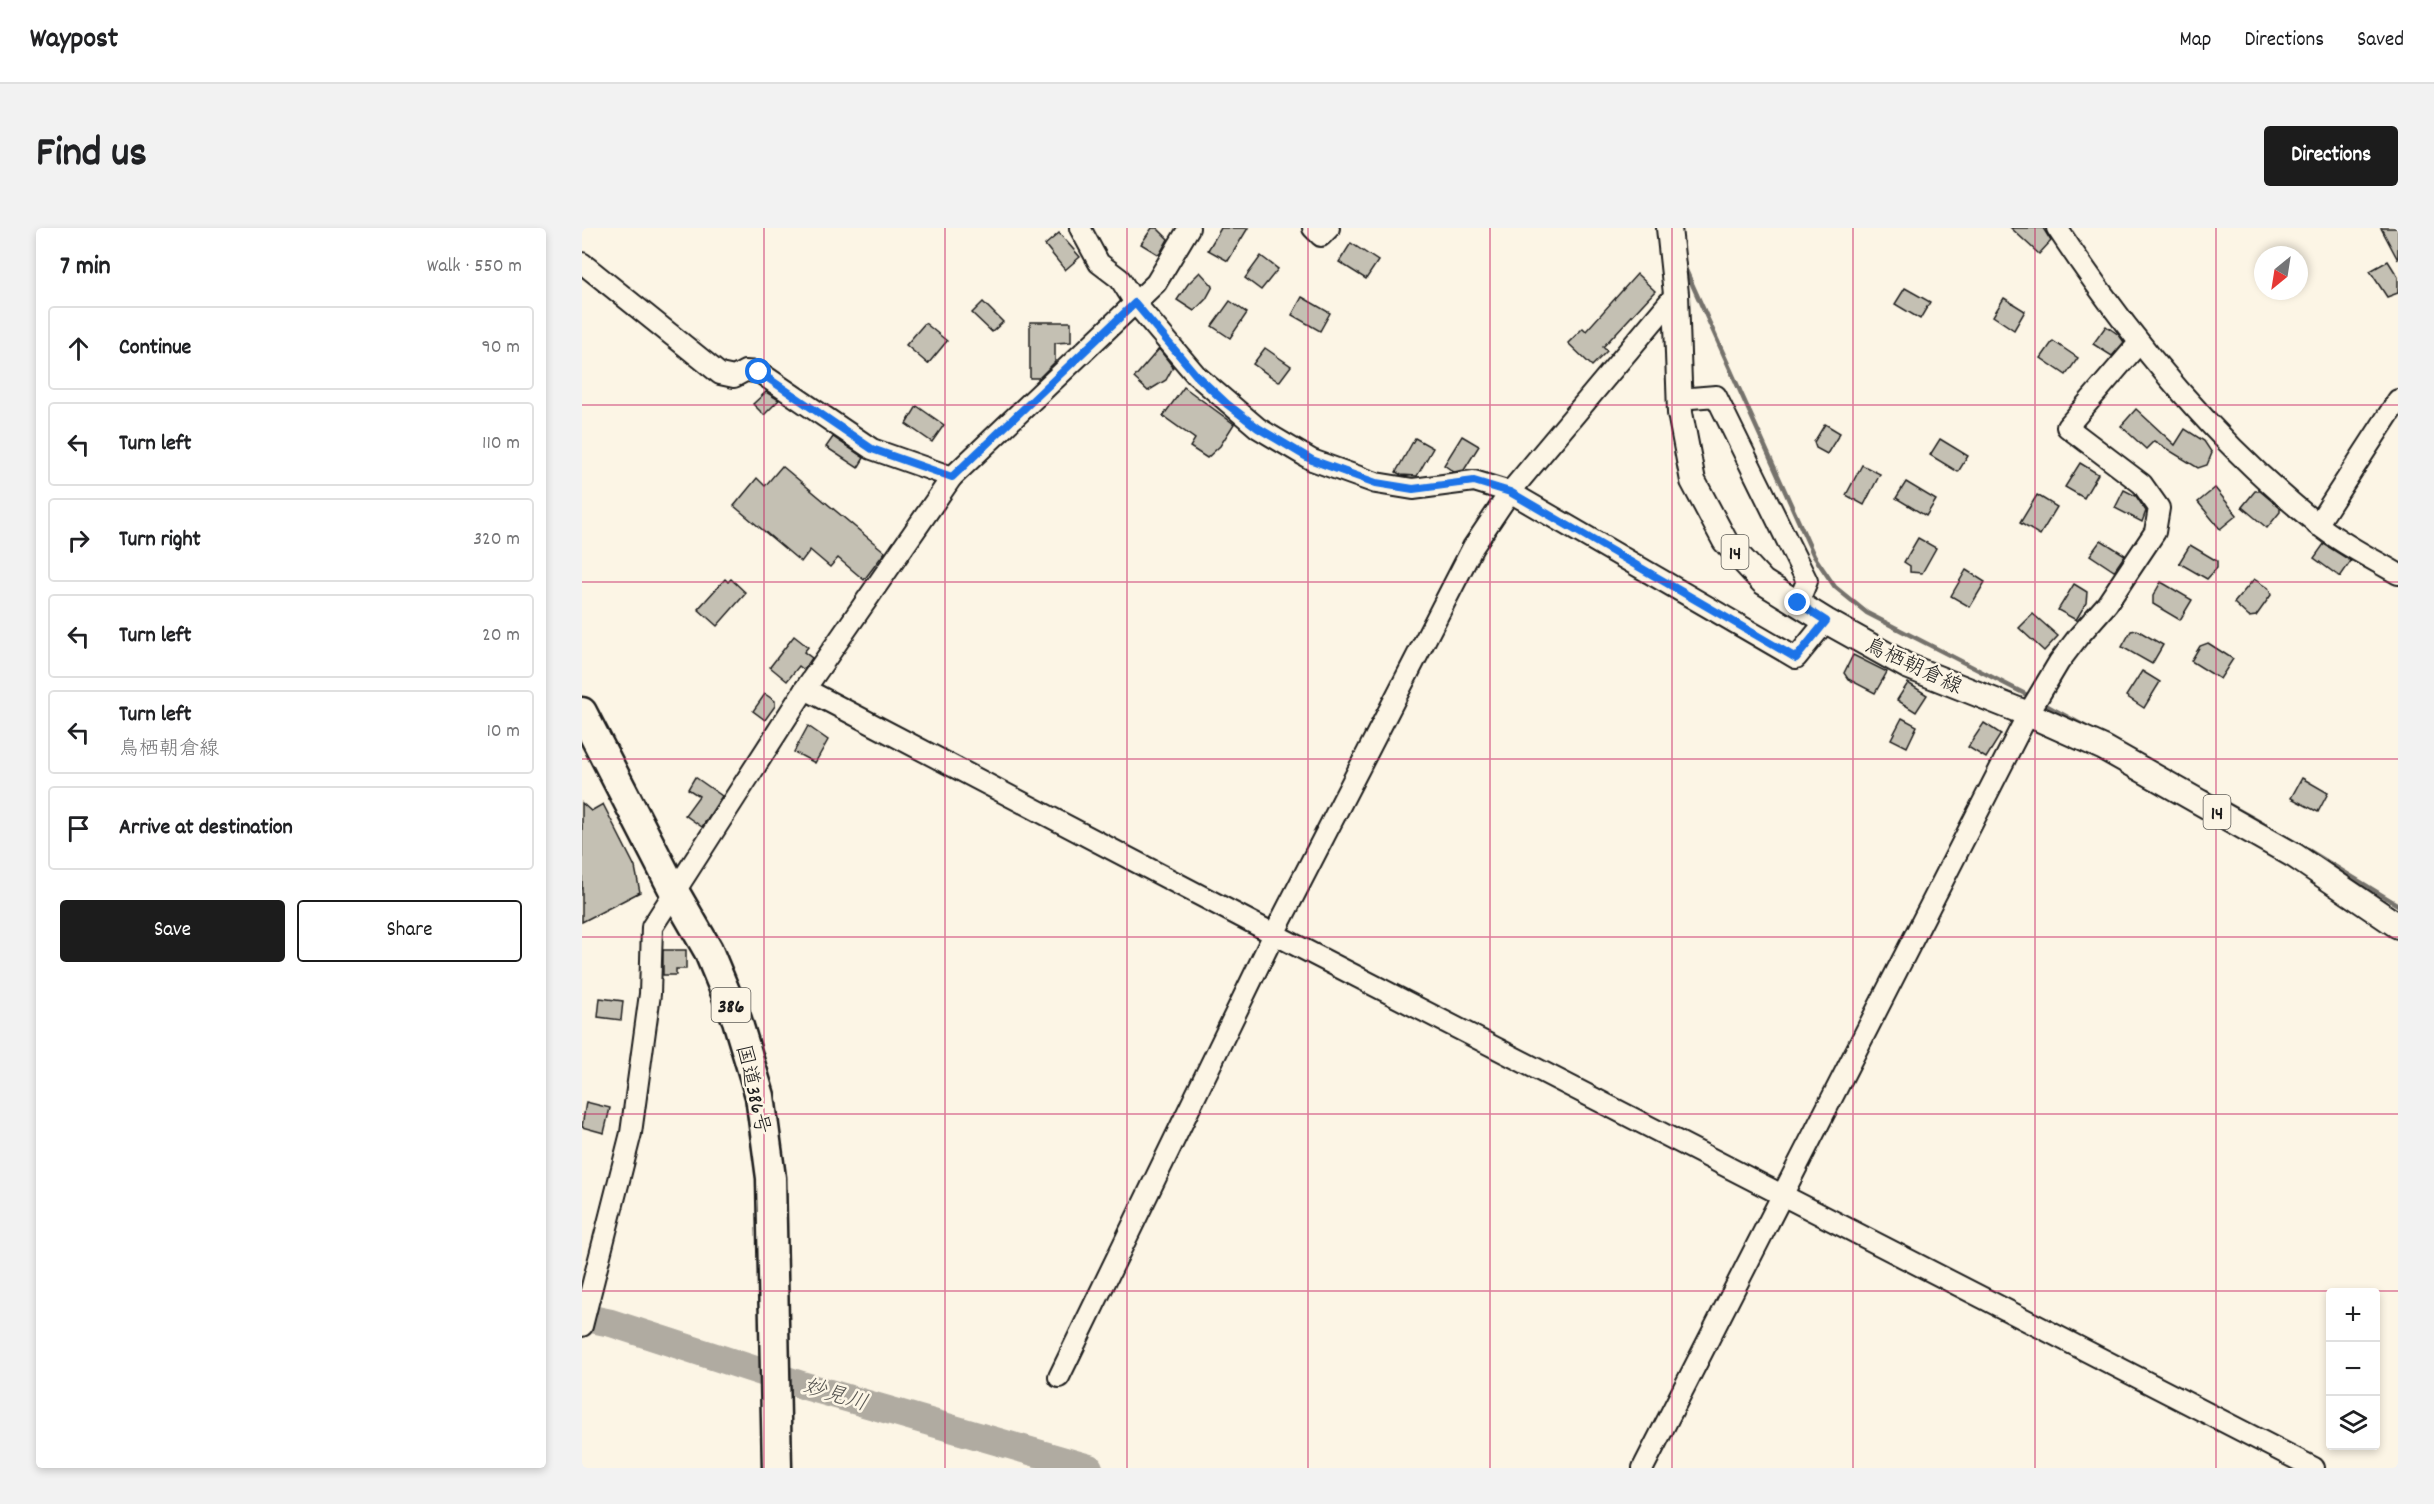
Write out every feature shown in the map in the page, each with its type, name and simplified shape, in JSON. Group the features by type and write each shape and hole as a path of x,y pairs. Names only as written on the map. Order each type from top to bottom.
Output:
{"highway":[{"name":"国道386号","path":"582,712 674,891 708,950 737,1020 760,1096 771,1178 777,1468"}],"main road":[{"name":"鳥栖朝倉線","path":"1669,228 1676,294 1679,399 1693,481 1725,541 1763,582 1826,621 1908,666 2104,747 2295,856 2398,926"}],"street":[{"path":"1080,228 1099,263 1120,279 1135,303 1196,375 1227,404 1258,428 1312,460 1376,483 1413,489 1474,481 1510,492 1796,658 1826,621"},
{"path":"582,1326 585,1306 631,1133 650,994 652,927 805,689 952,477 1156,284 1189,228"},
{"path":"1313,228 1321,236 1329,228"},
{"path":"2057,228 2139,343 2207,422 2317,525 2398,574"},
{"path":"582,263 720,374 734,377 745,371 759,372 872,449 952,477"},
{"path":"1059,1377 1274,934 1473,547 1510,492 1676,294"},
{"path":"1643,1468 2028,714 2059,662 2107,604 2155,532 2159,508 2142,484 2067,427 2139,343"},
{"path":"1679,399 1716,396 1807,580 1798,603"},
{"path":"2317,525 2398,400"},
{"path":"805,689 1274,934 2314,1468"}],"building":[{"path":"1152,228 1157,228 1168,239 1159,255 1141,244"},
{"path":"1221,228 1248,228 1228,261 1208,250"},
{"path":"2011,228 2043,228 2051,241 2039,254"},
{"path":"2381,228 2398,228 2398,260"},
{"path":"1059,233 1080,257 1065,270 1045,245"},
{"path":"1351,243 1378,261 1366,279 1339,262"},
{"path":"1261,256 1278,269 1261,290 1245,278"},
{"path":"2388,261 2398,277 2398,293 2387,297 2370,271"},
{"path":"1200,272 1213,286 1206,299 1194,311 1177,300"},
{"path":"1637,274 1655,291 1603,347 1607,351 1592,366 1568,343 1583,328 1586,331"},
{"path":"1905,288 1930,302 1920,319 1895,304"},
{"path":"1302,297 1330,313 1320,331 1292,315"},
{"path":"2004,298 2025,311 2014,330 1993,316"},
{"path":"1230,301 1247,313 1230,338 1212,326"},
{"path":"983,302 1003,322 992,332 972,313"},
{"path":"1030,322 1071,322 1071,342 1055,343 1055,362 1039,378 1030,378"},
{"path":"925,323 947,341 928,364 906,345"},
{"path":"2106,326 2119,335 2124,342 2112,356 2093,344"},
{"path":"2053,341 2078,358 2066,375 2041,358"},
{"path":"1265,348 1291,366 1279,382 1253,364"},
{"path":"1159,349 1173,367 1166,380 1148,391 1134,378"},
{"path":"1184,387 1234,424 1220,446 1207,458 1190,447 1195,439 1163,416"},
{"path":"766,392 779,400 764,415 753,404"},
{"path":"917,406 944,425 932,442 906,424"},
{"path":"2136,409 2175,445 2185,429 2204,441 2212,453 2207,465 2198,468 2154,441 2146,449 2121,426"},
{"path":"1825,424 1840,433 1827,454 1816,448 1814,442"},
{"path":"1462,436 1479,446 1464,470 1454,472 1444,465"},
{"path":"833,437 864,458 858,468 826,447"},
{"path":"1415,438 1433,448 1417,476 1401,475 1396,472"},
{"path":"1940,439 1968,456 1958,472 1930,455"},
{"path":"2080,463 2098,474 2084,498 2065,487"},
{"path":"1862,465 1880,474 1864,505 1846,495"},
{"path":"782,466 885,552 864,580 838,558 830,567 810,550 801,562 734,506 757,478 765,486"},
{"path":"1906,482 1936,500 1926,516 1896,498"},
{"path":"2215,488 2237,515 2220,529 2198,502"},
{"path":"2124,490 2136,496 2146,511 2142,522 2115,508"},
{"path":"2255,491 2260,491 2280,508 2280,512 2267,528 2242,507"},
{"path":"2037,495 2057,507 2040,535 2020,523"},
{"path":"1918,538 1936,548 1922,573 1910,572 1910,566 1904,562"},
{"path":"2101,540 2125,555 2114,571 2090,555"},
{"path":"2324,544 2351,561 2340,577 2314,558"},
{"path":"2190,545 2217,561 2217,568 2207,579 2179,563"},
{"path":"1966,570 1985,582 1970,607 1951,596"},
{"path":"725,579 728,582 731,579 746,593 717,626 698,609"},
{"path":"2254,579 2269,589 2271,595 2256,616 2249,617 2234,603"},
{"path":"2161,582 2192,600 2180,620 2153,604 2153,596"},
{"path":"2074,584 2087,592 2086,603 2076,620 2058,610"},
{"path":"2033,614 2058,636 2044,651 2019,628"},
{"path":"2137,630 2163,645 2152,664 2122,647 2131,631"},
{"path":"794,636 808,647 804,652 812,658 804,670 799,666 787,681 770,667"},
{"path":"2208,643 2233,659 2220,679 2191,661 2200,646"},
{"path":"1853,655 1887,672 1875,693 1848,679 1844,673"},
{"path":"2142,671 2160,682 2144,708 2126,696"},
{"path":"1908,683 1927,695 1916,712 1897,700"},
{"path":"765,694 775,701 775,706 765,720 753,711"},
{"path":"1902,718 1917,726 1907,747 1891,739"},
{"path":"1984,723 2001,734 1986,758 1968,747"},
{"path":"808,726 828,740 815,763 794,752"},
{"path":"695,777 722,796 702,827 685,815 699,796 688,789"},
{"path":"2302,778 2328,793 2318,812 2291,798"},
{"path":"582,803 591,811 603,804 635,867 640,892 582,922"},
{"path":"663,950 686,950 686,969 676,969 676,975 663,975"},
{"path":"600,998 623,1001 621,1020 598,1017"},
{"path":"586,1102 610,1108 604,1133 582,1127"}],"waterway":[{"path":"1684,266 1814,556 1835,587 1867,613 2033,698"},
{"path":"2040,702 2088,728"},
{"path":"2206,792 2267,826"},
{"path":"2308,850 2398,905"},
{"name":"妙見川","path":"582,1317 611,1323 805,1386 1089,1468"}],"route":[{"path":"759,372 872,449 952,477 1135,303 1196,375 1227,404 1258,428 1312,460 1376,483 1413,489 1474,481 1510,492 1796,658 1826,621 1798,603"}]}
